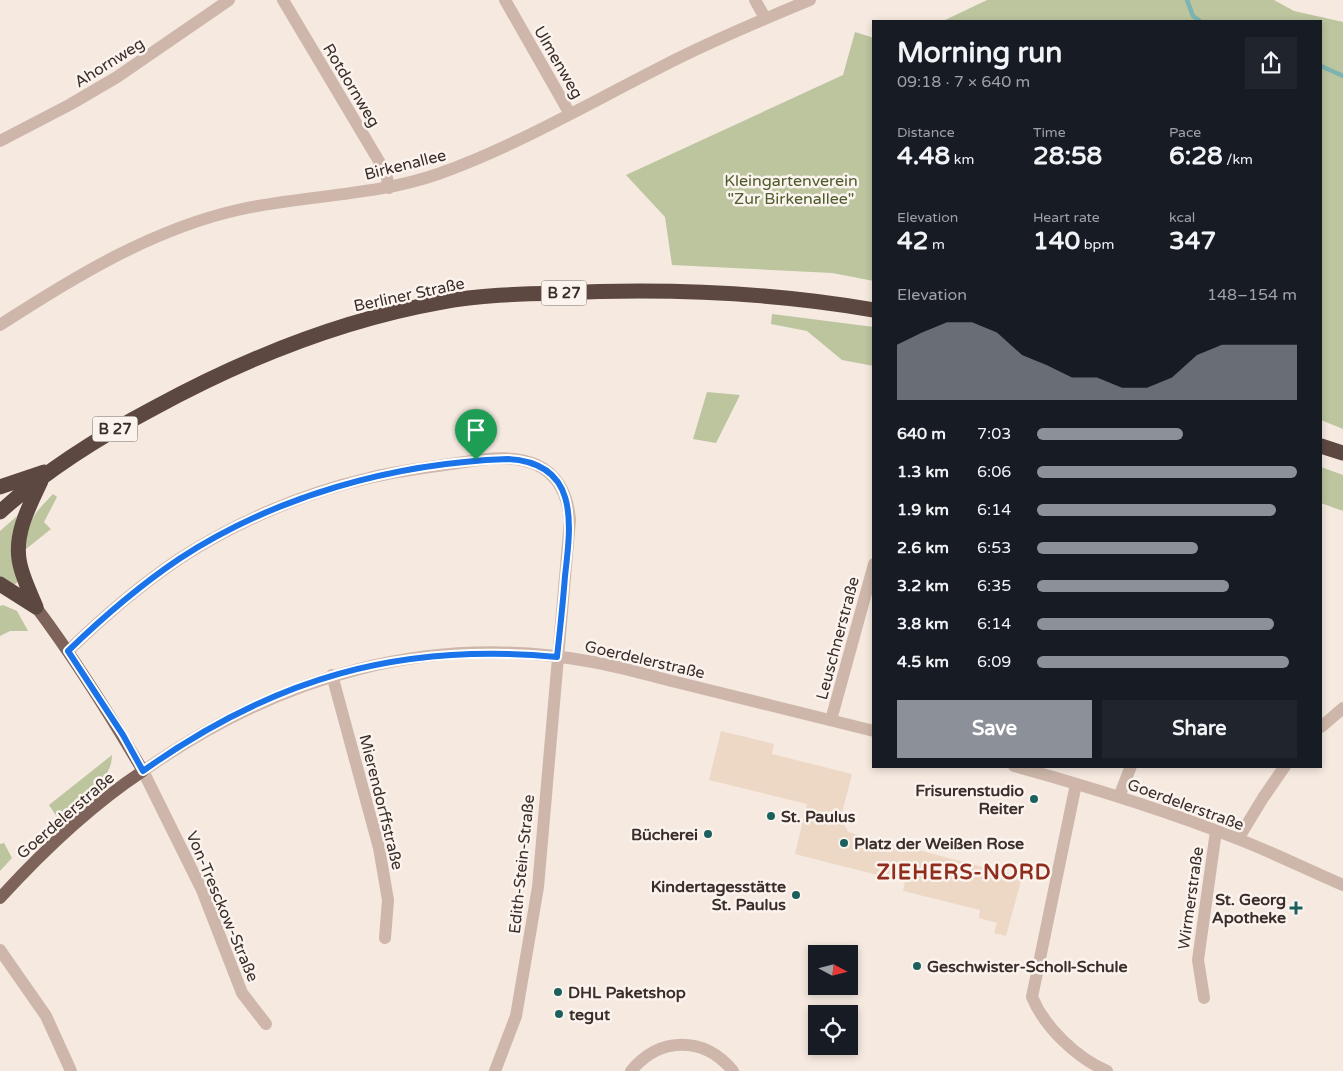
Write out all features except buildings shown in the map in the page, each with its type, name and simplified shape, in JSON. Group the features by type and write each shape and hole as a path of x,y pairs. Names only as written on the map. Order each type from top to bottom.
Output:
{"highway":[{"name":"Berliner Straße","path":"0,512 55,468 103,436 177,395 261,355 364,320 444,301 588,292 699,292 801,299 872,310"},
{"path":"1322,446 1343,454"},
{"path":"0,487 55,468"},
{"path":"36,607 19,559 19,538 24,518 42,478"},
{"path":"0,584 36,607"}],"main road":[{"path":"36,607 68,651 123,735 143,771"},
{"name":"Goerdelerstraße","path":"0,898 65,833 143,771"}],"street":[{"name":"Ahornweg","path":"0,141 71,104 117,77 229,0"},
{"name":"Rotdornweg","path":"283,0 386,174 389,188"},
{"name":"Ulmenweg","path":"505,0 570,114"},
{"path":"755,0 765,18"},
{"name":"Birkenallee","path":"0,325 37,301 129,250 194,223 240,209 389,188 458,167 570,114 663,66 765,18 810,0"},
{"name":"Edith-Stein-Straße","path":"68,651 104,618 179,559 239,525 294,501 369,478 476,460 508,459 532,463 549,473 559,483 569,506 569,536 538,887 516,1016 496,1071"},
{"name":"Leuschnerstraße","path":"831,720 872,571"},
{"name":"Goerdelerstraße","path":"143,771 165,755 224,720 276,695 332,676 376,664 429,656 495,652 557,657 622,668 872,730"},
{"name":"Mierendorffstraße","path":"332,676 379,848 388,900 385,938"},
{"path":"1322,726 1343,708"},
{"name":"Goerdelerstraße","path":"1021,768 1119,797 1216,831 1343,885"},
{"path":"1119,797 1130,768"},
{"path":"1238,839 1263,798 1285,768"},
{"name":"Von-Tresckow-Straße","path":"143,771 202,890 242,992 266,1024"},
{"path":"1076,784 1032,997 1050,1025 1072,1047 1095,1066 1107,1071"},
{"name":"Wirmerstraße","path":"1204,998 1198,960 1216,831"},
{"path":"0,950 46,1016 71,1071"},
{"path":"631,1071 649,1054 661,1047 681,1044 693,1046 716,1056 733,1071"}],"green space":[{"path":"987,0 1274,0 1294,11 1343,22 1343,429 1322,420 1322,20 945,20"},
{"name":"Kleingartenverein \"Zur Birkenallee\"","path":"855,32 872,37 872,281 832,273 672,265 665,217 626,175 843,75"},
{"path":"772,314 872,327 872,366 842,360 807,331 771,324"},
{"path":"707,392 740,395 716,443 693,439"},
{"path":"1322,467 1343,475 1343,511 1322,503"},
{"path":"53,494 57,497 44,522 51,529 26,549 26,539 30,524 41,507"},
{"path":"17,516 12,536 18,582 14,585 0,578 0,531"},
{"path":"3,605 17,611 28,631 10,631 0,636 0,606"},
{"path":"112,755 110,765 100,783 84,798 57,817 49,805"},
{"path":"4,843 12,858 0,871 0,844"}],"shaded area":[{"name":"Platz der Weißen Rose","path":"721,731 774,744 772,754 852,774 841,817 848,832 1022,877 1006,936 994,933 997,923 979,918 980,910 903,891 905,882 795,854 807,804 709,780"}],"waterway":[{"path":"1187,0 1193,16 1199,20"},
{"path":"1322,66 1343,76"}],"place":[{"name":"Frisurenstudio Reiter","path":"1034,799"},
{"name":"St. Paulus","path":"771,816"},
{"name":"Bücherei","path":"708,834"},
{"name":"Platz der Weißen Rose","path":"844,843"},
{"name":"Kindertagesstätte St. Paulus","path":"796,895"},
{"name":"St. Georg Apotheke","path":"1296,908"},
{"name":"Geschwister-Scholl-Schule","path":"917,966"},
{"name":"DHL Paketshop","path":"558,992"},
{"name":"tegut","path":"559,1014"}],"district":[{"name":"ZIEHERS-NORD","path":"964,872"}],"route":[{"path":"520,459 538,465 554,477 564,491 569,506 570,520 557,657 495,652 467,653 429,656 376,664 343,672 276,695 224,720 165,755 143,771 123,735 68,651 104,618 179,559 239,525 294,501 369,478 476,460 520,459"}]}
